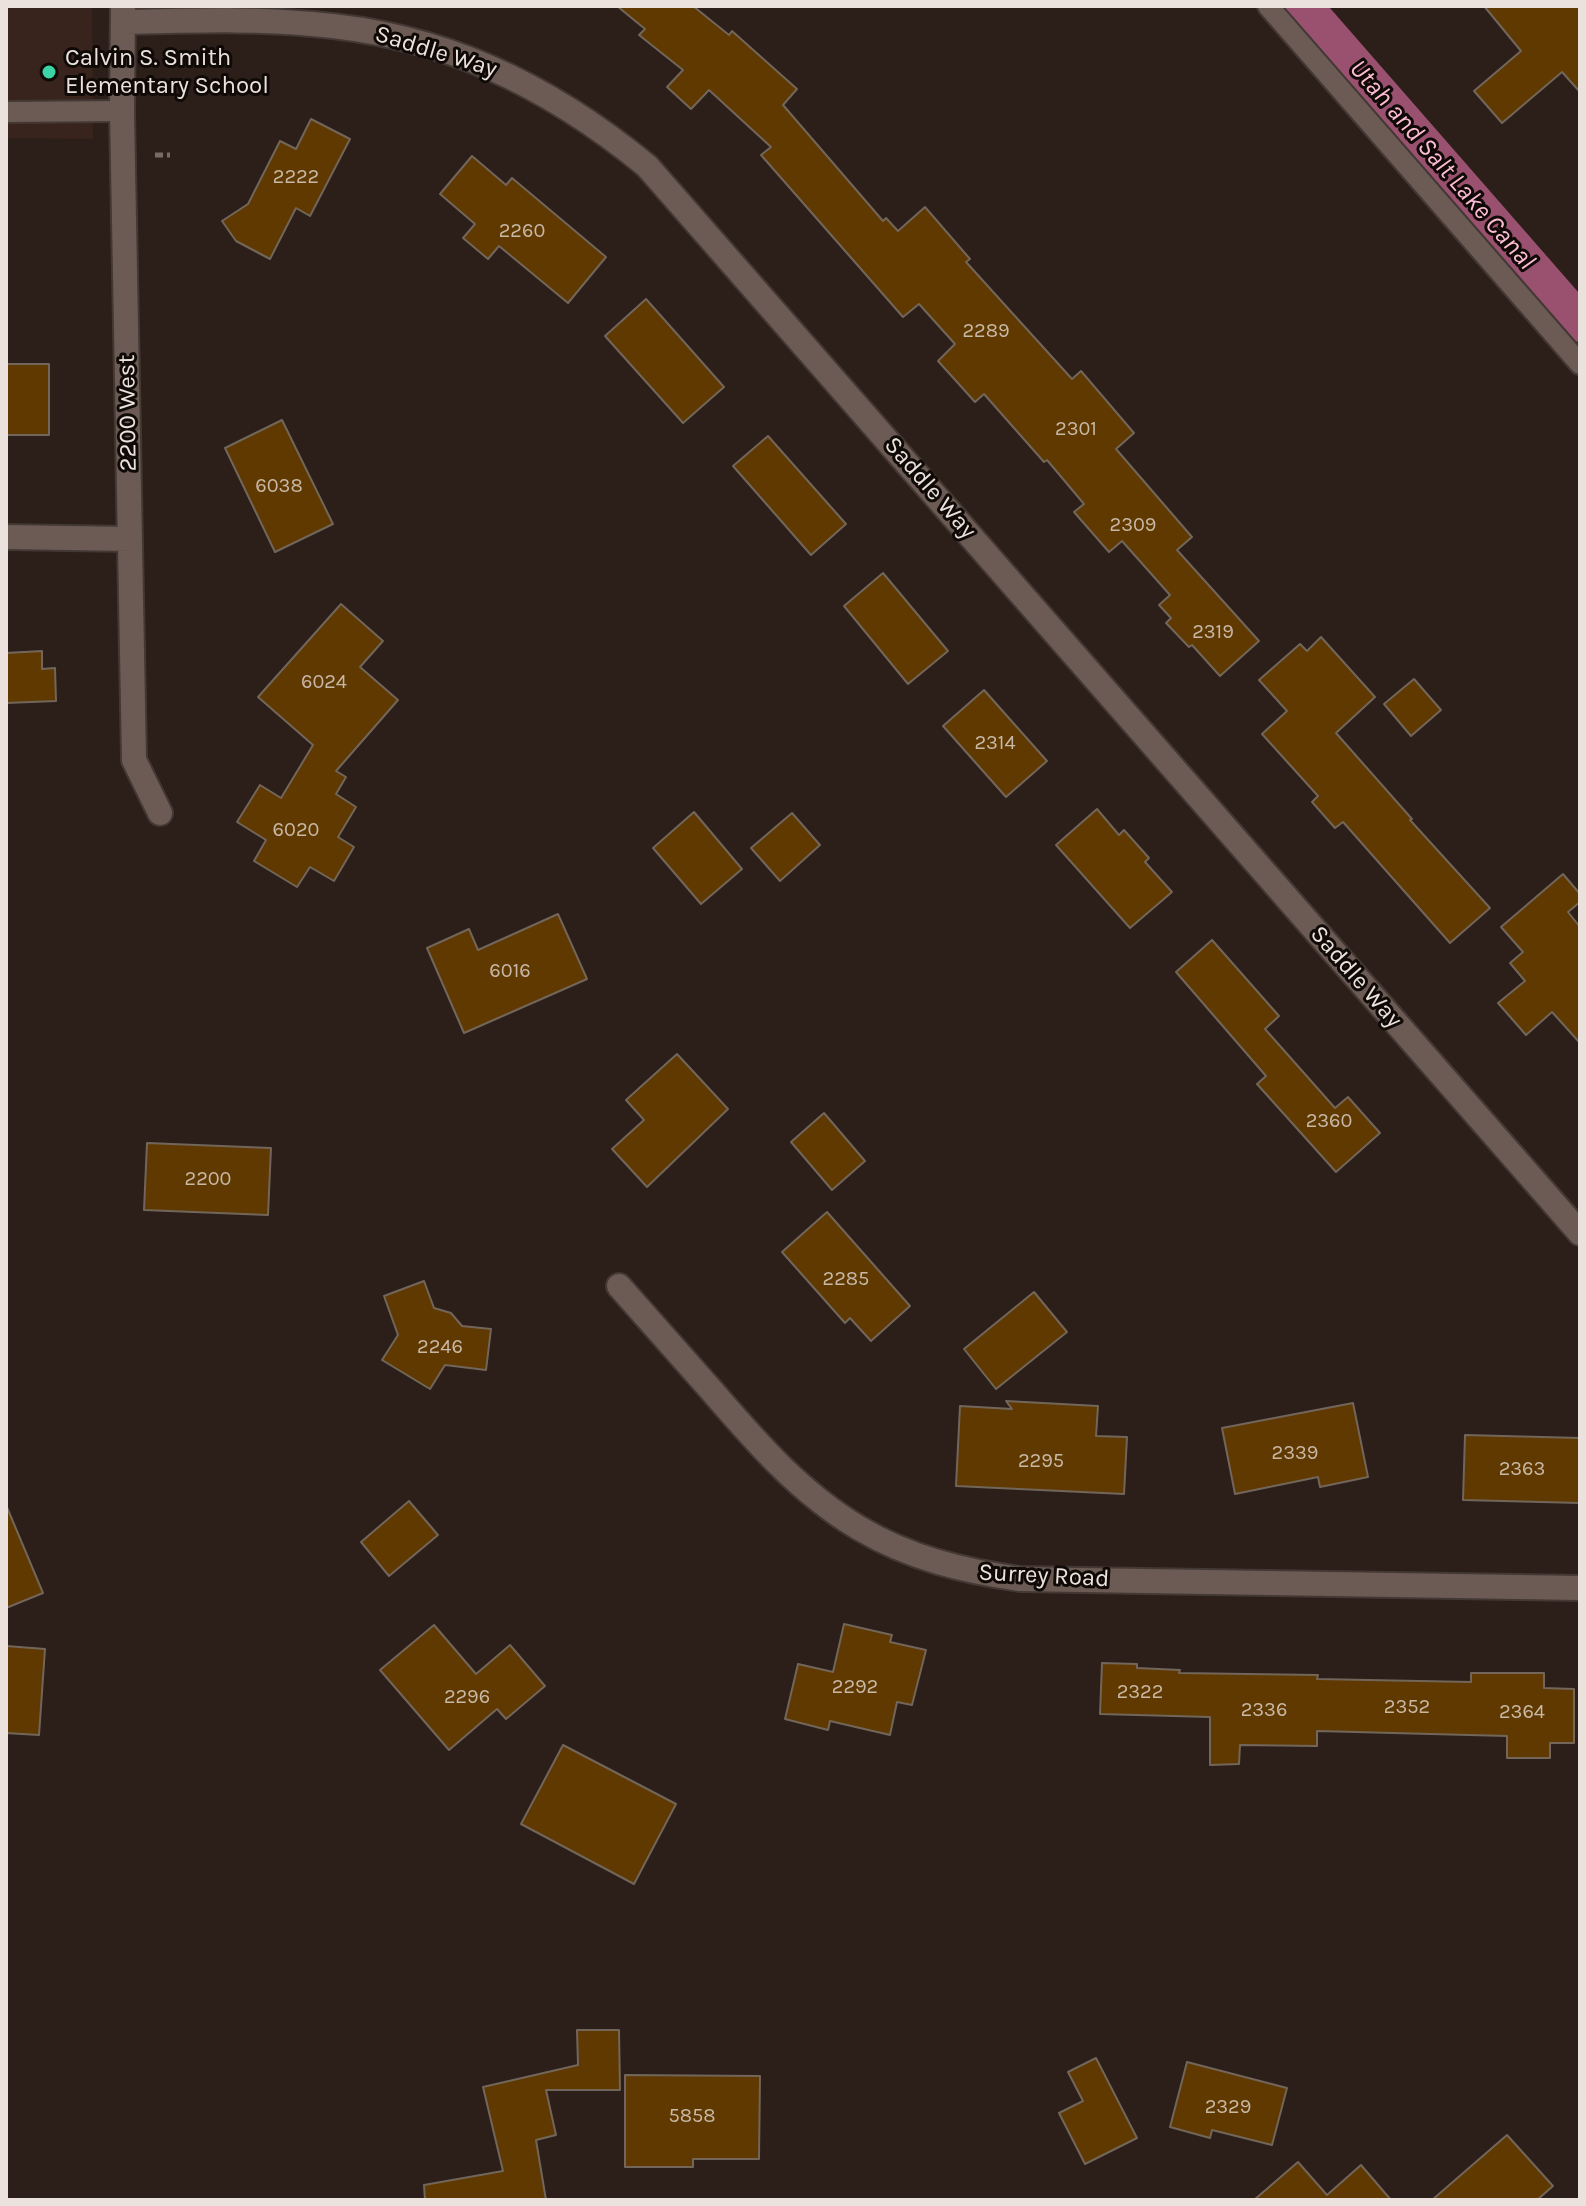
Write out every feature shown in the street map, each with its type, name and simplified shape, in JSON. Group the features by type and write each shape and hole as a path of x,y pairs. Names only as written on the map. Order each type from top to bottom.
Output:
{"street":[{"name":"2200 West","path":"123,14 122,111 134,760 160,813"},
{"name":"Saddle Way","path":"123,14 310,23 408,39 510,75 604,130 647,166 1580,1233"},
{"path":"6,537 130,539"},
{"name":"Surrey Road","path":"619,1286 758,1446 807,1491 859,1528 916,1555 968,1572 1020,1579 1580,1588"}],"lane":[{"path":"1268,6 1580,364"},
{"path":"6,112 122,111"}],"path":[{"path":"155,155 170,155"}],"shaded area":[{"name":"Calvin S. Smith Elementary School","path":"6,6 92,6 93,139 6,138"}],"building":[{"path":"617,6 693,6 729,35 732,31 797,89 783,105 883,221 886,218 898,231 925,207 970,259 966,262 1072,379 1081,371 1134,433 1116,449 1192,537 1177,550 1259,641 1220,676 1192,645 1189,647 1166,623 1171,618 1159,605 1170,595 1122,541 1109,552 1074,512 1084,504 1047,460 1044,462 984,394 975,402 938,361 955,344 919,304 903,317 761,155 771,147 709,90 691,109 667,87 683,70 639,35 645,29"},
{"path":"1484,6 1580,6 1580,92 1562,72 1502,123 1474,91 1521,51"},
{"path":"311,119 350,139 310,216 296,208 270,259 236,241 222,221 248,204 280,141 296,149"},
{"path":"472,156 506,185 512,178 606,257 568,303 499,246 488,259 463,238 475,224 440,194"},
{"path":"646,299 724,387 683,423 605,336"},
{"path":"6,364 49,364 49,435 6,435"},
{"path":"282,420 333,524 275,552 225,448"},
{"path":"768,436 846,524 811,555 733,466"},
{"path":"883,573 948,651 908,684 844,606"},
{"path":"341,604 383,641 360,667 398,700 336,771 346,777 336,794 356,807 338,837 354,847 334,881 310,867 297,887 254,861 266,840 237,822 260,785 281,798 313,745 258,697"},
{"path":"1321,637 1375,697 1336,733 1490,908 1450,943 1343,822 1335,828 1312,802 1318,796 1262,734 1287,711 1259,680 1300,644 1307,651"},
{"path":"42,651 42,669 55,668 56,701 6,703 6,653"},
{"path":"1414,679 1441,710 1411,736 1384,704"},
{"path":"984,690 1047,761 1006,797 943,726"},
{"path":"1097,809 1119,835 1124,830 1149,858 1145,862 1172,892 1130,928 1056,845"},
{"path":"694,812 742,869 701,904 653,848"},
{"path":"792,813 820,845 780,881 751,848"},
{"path":"1563,874 1580,894 1580,902 1568,912 1580,927 1580,1043 1552,1012 1526,1035 1498,1003 1525,981 1510,963 1523,952 1501,927"},
{"path":"558,914 587,979 464,1033 427,948 469,929 478,950"},
{"path":"1212,940 1279,1016 1265,1029 1335,1108 1348,1097 1380,1133 1336,1172 1257,1084 1266,1076 1176,972"},
{"path":"677,1054 728,1109 647,1187 612,1149 644,1120 626,1100"},
{"path":"824,1113 865,1161 832,1190 791,1142"},
{"path":"147,1143 271,1148 268,1215 144,1210"},
{"path":"827,1212 910,1306 871,1341 850,1318 845,1323 782,1252"},
{"path":"424,1281 434,1308 451,1313 462,1326 491,1329 486,1370 445,1365 430,1389 382,1360 398,1335 384,1296"},
{"path":"1034,1292 1067,1332 996,1389 964,1349"},
{"path":"1006,1401 1098,1406 1096,1436 1127,1437 1124,1494 956,1486 960,1406 1012,1409"},
{"path":"1353,1403 1368,1477 1320,1487 1318,1477 1235,1494 1222,1428"},
{"path":"1465,1435 1580,1438 1580,1503 1463,1500"},
{"path":"409,1501 438,1535 389,1576 361,1542"},
{"path":"6,1505 43,1593 6,1608"},
{"path":"844,1624 892,1635 890,1642 926,1650 912,1705 897,1702 890,1735 830,1721 828,1730 785,1719 798,1664 833,1672"},
{"path":"434,1625 476,1674 510,1645 545,1686 506,1719 497,1709 449,1750 380,1670"},
{"path":"6,1646 45,1649 39,1735 6,1733"},
{"path":"1102,1663 1137,1664 1137,1668 1180,1670 1179,1673 1318,1675 1317,1679 1471,1682 1471,1673 1544,1673 1544,1688 1574,1689 1574,1743 1550,1743 1550,1758 1507,1758 1507,1736 1317,1731 1317,1746 1240,1745 1239,1764 1210,1765 1210,1717 1100,1714"},
{"path":"563,1745 676,1804 634,1884 521,1824"},
{"path":"577,2030 619,2030 620,2090 546,2090 556,2135 536,2140 546,2200 425,2200 424,2185 503,2171 483,2087 578,2065"},
{"path":"1096,2058 1137,2138 1085,2164 1059,2113 1083,2101 1068,2072"},
{"path":"1187,2062 1287,2088 1272,2145 1212,2130 1210,2138 1170,2127"},
{"path":"625,2075 760,2076 759,2159 693,2159 693,2167 625,2167"},
{"path":"1507,2135 1553,2186 1537,2200 1432,2200"},
{"path":"1298,2162 1327,2195 1361,2165 1391,2200 1254,2200"}],"waterway":[{"name":"Utah and Salt Lake Canal","path":"1303,6 1580,323"}],"place":[{"name":"Calvin S. Smith Elementary School","path":"49,72"}]}
